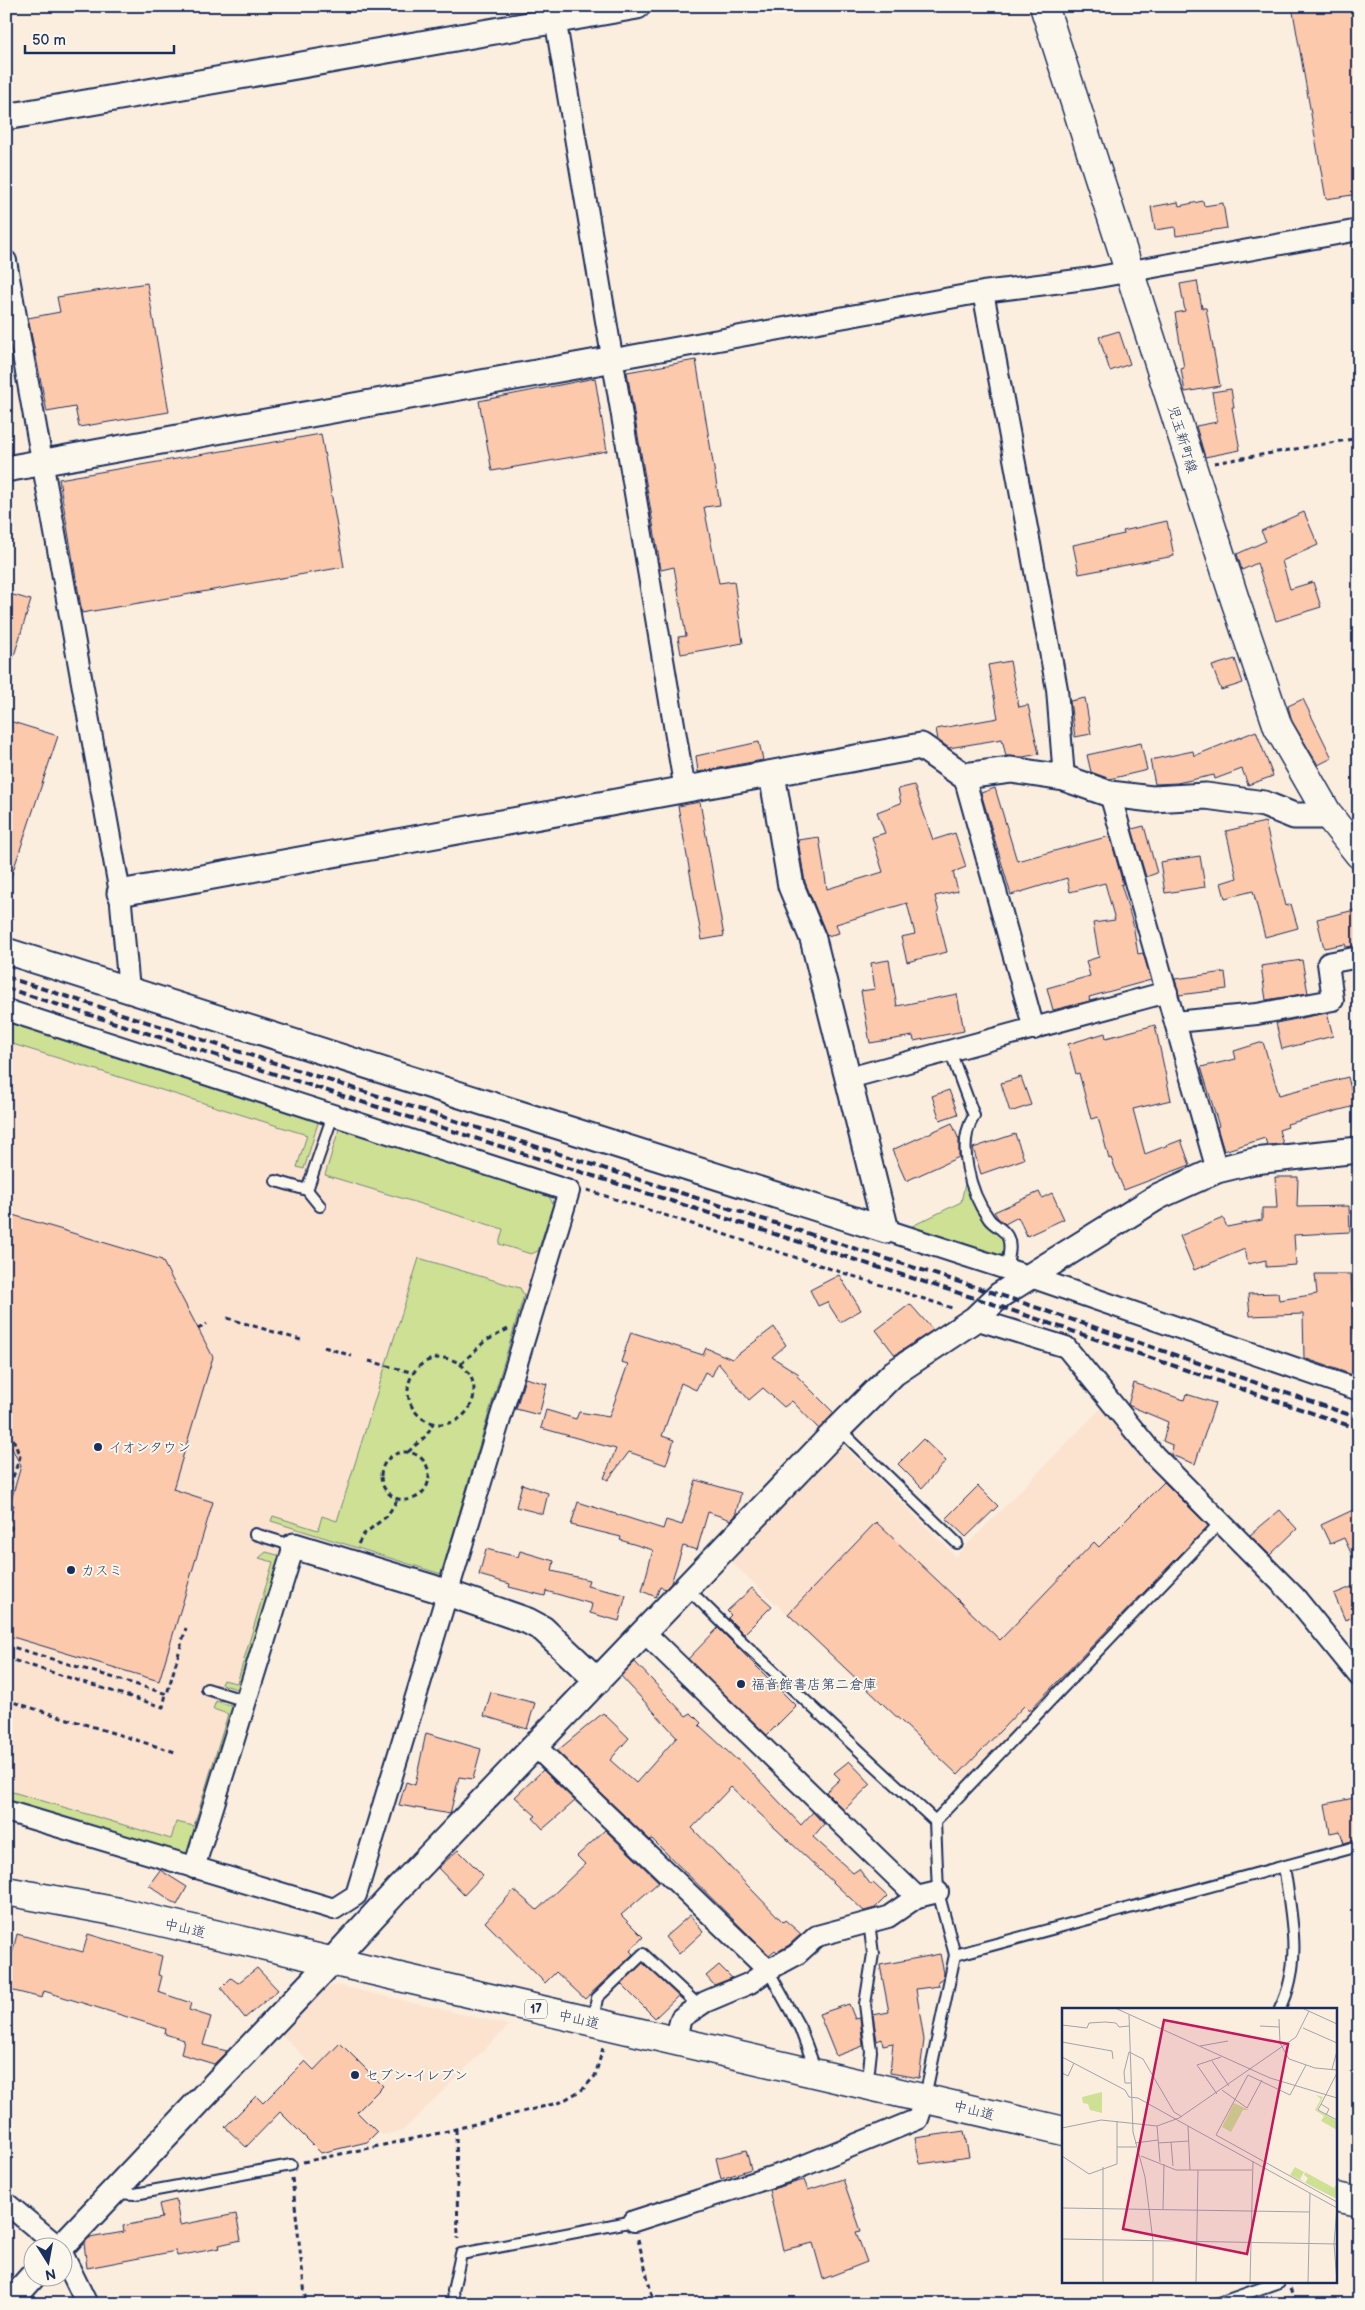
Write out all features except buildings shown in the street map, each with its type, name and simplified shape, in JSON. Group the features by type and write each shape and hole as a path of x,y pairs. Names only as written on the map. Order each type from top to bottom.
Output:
{"main road":[{"name":"児玉新町線","path":"1044,6 1192,467 1278,726 1329,816 1359,854"},
{"name":"中山道","path":"6,1891 119,1912 1062,2131"},
{"path":"1338,2197 1359,2202"}],"street":[{"path":"6,117 554,14 637,6"},
{"path":"554,14 686,790"},
{"path":"6,469 983,292 1093,278 1359,230"},
{"path":"6,261 120,893 129,990"},
{"path":"983,292 1057,688 1064,778"},
{"path":"120,893 921,746 964,776 1034,1029"},
{"path":"964,776 1011,770 1064,778 1110,794 1152,799 1206,796 1264,804 1294,816 1329,816"},
{"path":"772,774 791,886 813,939 886,1230"},
{"path":"1110,794 1217,1170"},
{"path":"6,951 1031,1276 1359,1390"},
{"path":"1175,1022 1257,1014 1333,1000 1328,963 1359,957"},
{"path":"849,1078 1167,992"},
{"path":"6,1010 569,1191 356,1895 334,1909 6,1811"},
{"path":"70,2238 366,1923 839,1428 894,1373 975,1319 1000,1295 1159,1196 1217,1170 1254,1161 1359,1150"},
{"path":"975,1319 1066,1347 1155,1456 1295,1597 1359,1676"},
{"path":"194,1868 294,1546 514,1615 536,1625 556,1640 598,1680"},
{"path":"644,1632 917,1897"},
{"path":"535,1746 768,1970"},
{"path":"675,2041 681,2018 699,2006 750,1983 768,1970 796,1955 817,1936 888,1917 917,1897 938,1892"},
{"path":"345,1902 366,1923"},
{"path":"634,2221 793,2170 909,2123 918,2119 925,2098"},
{"path":"6,2203 48,2238"},
{"path":"72,2273 87,2304"},
{"path":"8,2304 22,2288"}],"lane":[{"path":"950,1051 974,1116 967,1127 964,1150 968,1170 989,1220 1004,1231 1009,1239 1006,1269"},
{"path":"308,1190 333,1115"},
{"path":"276,1181 308,1190 320,1206"},
{"path":"839,1428 957,1543"},
{"path":"935,1821 1220,1523"},
{"path":"255,1534 294,1546"},
{"path":"686,1588 738,1640 935,1821 938,1892 955,1955 925,2098"},
{"path":"207,1689 246,1701"},
{"path":"955,1955 1359,1846"},
{"path":"1280,2008 1293,1975 1294,1952 1284,1866"},
{"path":"864,2085 869,2070 870,2051 865,2004 873,1954 869,1922"},
{"path":"601,2024 597,1998 643,1954 699,2006"},
{"path":"768,1970 800,2028 817,2075"},
{"path":"114,2192 136,2194 291,2165"},
{"path":"455,2304 453,2291 461,2254 634,2221"},
{"path":"1216,2304 1279,2282"}],"path":[{"path":"1192,467 1359,438"},
{"path":"569,1191 581,1188 967,1312 975,1319"},
{"path":"227,1318 301,1340"},
{"path":"198,1329 207,1324"},
{"path":"461,1364 484,1342 515,1325"},
{"path":"324,1347 352,1356"},
{"path":"436,1359 451,1359 461,1364 473,1380 475,1390 471,1405 462,1417 453,1422 433,1423 419,1416 410,1403 408,1388 414,1373 421,1365 436,1359"},
{"path":"369,1362 414,1373"},
{"path":"408,1452 423,1459 428,1466 429,1482 426,1489 414,1499 398,1499 386,1491 382,1484 382,1468 392,1456 408,1452 428,1435 433,1423"},
{"path":"6,1436 12,1436 20,1457 6,1498 11,1528 6,1544"},
{"path":"355,1551 364,1534 387,1516 398,1499"},
{"path":"6,1658 163,1707 186,1628"},
{"path":"6,1645 166,1694"},
{"path":"6,1700 175,1752"},
{"path":"306,2304 291,2165 456,2129 561,2102 583,2089 595,2076 601,2024"},
{"path":"456,2129 459,2248 461,2254"},
{"path":"634,2221 654,2304"}],"shaded area":[{"path":"6,1020 547,1192 553,1204 441,1574 293,1530 192,1858 6,1802"},
{"path":"1103,1406 1206,1515 1207,1528 967,1780 958,1775 727,1558 839,1441 956,1556"},
{"path":"337,1985 509,2025 403,2131 382,2135 278,2031 317,1990"}],"green space":[{"path":"6,1020 315,1118 318,1123 304,1169 297,1167 307,1135 6,1042"},
{"path":"345,1127 547,1192 553,1204 538,1251 531,1254 499,1244 503,1229 325,1175 339,1129"},
{"path":"968,1170 980,1202 1006,1235 1006,1269 896,1234 961,1202"},
{"path":"419,1258 520,1288 524,1295 441,1574 271,1521 273,1516 318,1530 322,1516 337,1521"},
{"path":"266,1552 285,1557 243,1691 221,1684 223,1680 237,1683 273,1562 259,1558"},
{"path":"216,1701 238,1708 192,1858 6,1802 6,1790 171,1839 176,1822 194,1826 228,1714 213,1709"}],"railway":[{"path":"6,977 1000,1295 1359,1418"},
{"path":"6,988 990,1303 1359,1429"}],"place":[{"name":"イオンタウン","path":"98,1447"},
{"name":"カスミ","path":"71,1570"},
{"name":"福音館書店第二倉庫","path":"741,1684"},
{"name":"セブン-イレブン","path":"355,2075"}]}
